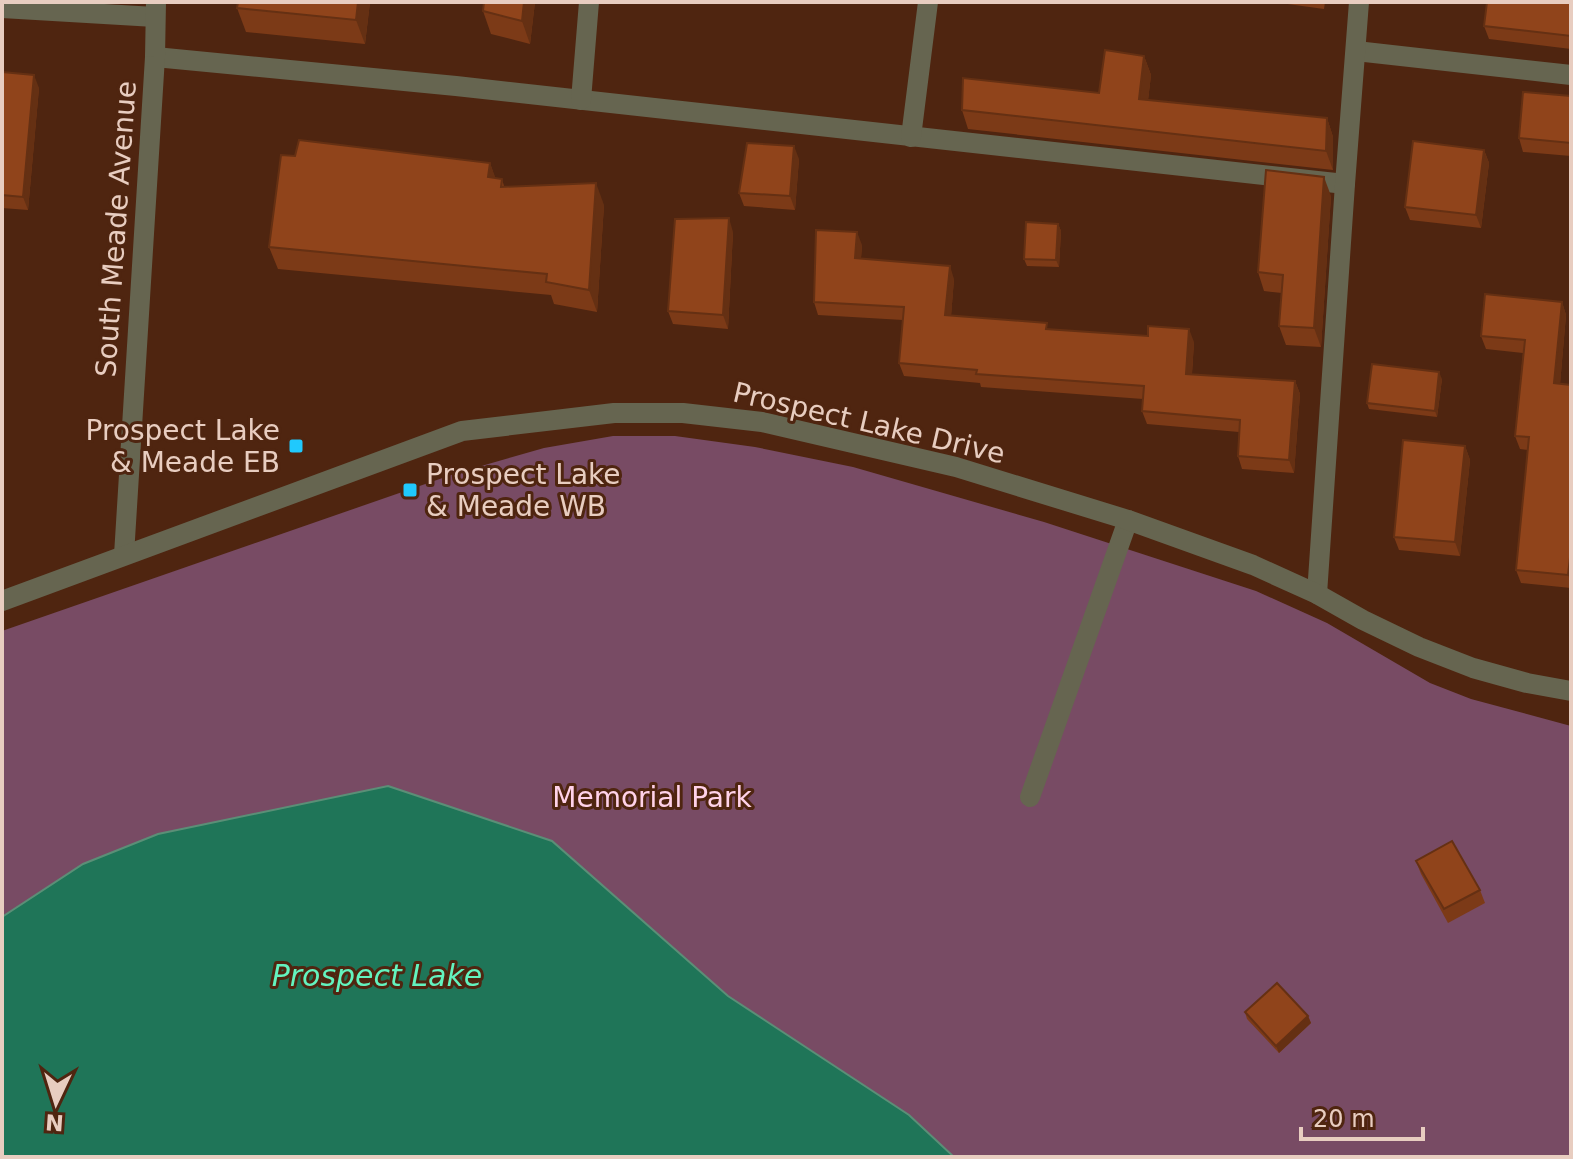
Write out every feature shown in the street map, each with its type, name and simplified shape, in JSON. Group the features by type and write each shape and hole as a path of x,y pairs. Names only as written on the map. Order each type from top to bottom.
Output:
{"street":[{"path":"581,100 589,2"},
{"path":"911,137 928,2"},
{"path":"1317,594 1359,2"},
{"path":"2,8 155,10"},
{"name":"South Meade Avenue","path":"124,555 155,57 155,10"},
{"path":"1356,51 1571,75"},
{"path":"155,57 581,100 1345,184"},
{"name":"Prospect Lake Drive","path":"2,601 462,431 614,413 683,413 762,422 956,467 1128,520 1253,565 1419,647 1459,663 1527,683 1571,691"},
{"path":"1030,797 1128,520"}],"green space":[{"name":"Memorial Park","path":"613,436 675,436 755,447 853,467 1044,522 1256,591 1327,623 1430,683 1471,699 1571,726 1571,1157 2,1157 2,631 457,473 544,448"}],"water":[{"name":"Prospect Lake","path":"388,786 552,841 728,996 909,1115 954,1157 2,1157 2,917 83,864 158,834"}],"building":[{"path":"238,2 358,2 356,20 237,8"},
{"path":"484,2 524,2 522,21 483,11"},
{"path":"1487,2 1571,2 1571,36 1484,26"},
{"path":"1105,50 1144,56 1139,99 1327,118 1326,151 962,110 963,78 1099,93"},
{"path":"2,72 34,75 23,197 2,195"},
{"path":"1523,92 1571,96 1571,143 1519,138"},
{"path":"299,140 490,163 488,177 502,179 501,187 596,183 589,290 546,282 547,274 269,247 281,155 295,156"},
{"path":"1413,141 1484,150 1476,215 1405,207"},
{"path":"747,143 794,146 790,196 739,193"},
{"path":"1266,170 1324,177 1314,328 1279,326 1283,275 1258,272"},
{"path":"729,218 723,315 668,311 675,219"},
{"path":"1026,222 1058,224 1056,260 1024,259"},
{"path":"816,230 857,232 855,258 950,266 945,315 1047,323 1046,329 1148,336 1148,326 1189,329 1186,374 1295,381 1289,460 1238,456 1240,420 1142,411 1144,386 976,374 977,370 899,363 904,307 814,302"},
{"path":"1485,294 1562,302 1554,383 1571,385 1571,549 1568,575 1516,570 1529,437 1515,436 1525,340 1481,336"},
{"path":"1372,364 1439,372 1435,411 1367,403"},
{"path":"1403,440 1465,446 1455,542 1394,537"},
{"path":"1452,841 1480,890 1444,909 1416,861"},
{"path":"1277,983 1308,1016 1276,1046 1245,1012"}],"place":[{"name":"Prospect Lake & Meade EB","path":"296,446"},
{"name":"Prospect Lake & Meade WB","path":"410,490"}]}
